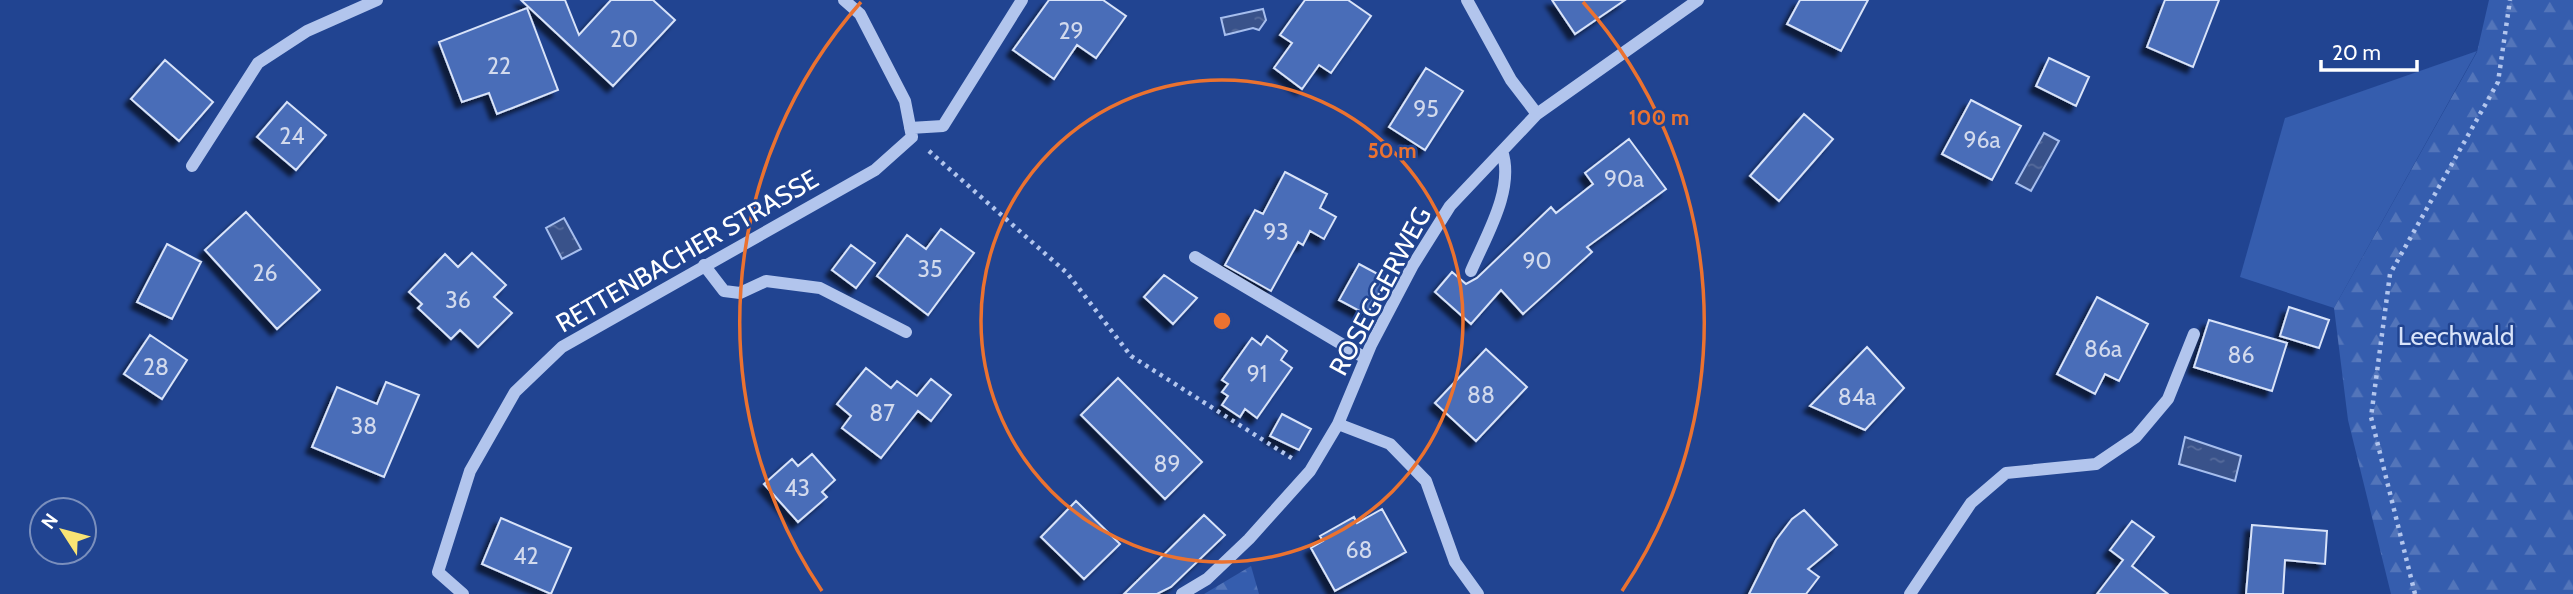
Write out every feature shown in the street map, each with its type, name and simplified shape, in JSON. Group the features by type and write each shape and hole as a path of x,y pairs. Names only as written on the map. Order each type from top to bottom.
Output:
{"street":[{"path":"192,166 258,63 307,32 377,0"},
{"path":"844,0 860,14 905,101 910,128 943,126 1022,0"},
{"path":"1467,0 1511,80 1537,114"},
{"name":"ROSEGGERWEG","path":"1182,594 1207,579 1249,539 1310,471 1338,424 1365,358 1413,265 1450,206 1537,114 1698,0"},
{"name":"RETTENBACHER STRASSE","path":"463,594 438,572 470,471 515,392 562,347 875,170 912,137 910,128"},
{"path":"1471,271 1504,188 1507,165 1502,151"},
{"path":"1195,257 1365,358"},
{"path":"704,265 724,291 740,293 766,281 820,288 906,332"},
{"path":"1910,594 1971,503 2007,473 2096,464 2136,437 2168,399 2194,334"},
{"path":"1338,424 1390,444 1426,481 1455,562 1478,594"}],"path":[{"path":"2415,594 2371,417 2390,274 2498,82 2510,0"},
{"path":"948,168 1067,273 1131,356 1286,455"}],"green space":[{"name":"Leechwald","path":"2489,0 2573,0 2573,594 2391,594 2348,420 2334,308 2477,52"},
{"path":"2477,51 2334,308 2240,277 2285,118"},
{"path":"1251,566 1259,594 1204,594"}],"water":[{"path":"1263,9 1266,20 1259,30 1253,28 1225,35 1221,18"},
{"path":"2044,133 2059,141 2031,191 2016,183"},
{"path":"564,218 581,249 562,259 546,228"},
{"path":"2185,437 2241,456 2235,481 2179,464"}],"building":[{"path":"521,0 565,0 579,35 611,0 653,0 675,20 613,86"},
{"path":"1049,0 1103,0 1126,16 1096,58 1077,45 1054,79 1013,50"},
{"path":"1305,0 1348,0 1371,16 1331,73 1319,65 1302,89 1274,68 1292,43 1280,35"},
{"path":"1552,0 1625,0 1575,34"},
{"path":"1800,0 1868,0 1841,51 1787,24"},
{"path":"2165,0 2219,0 2193,67 2147,47"},
{"path":"527,8 558,90 497,114 489,93 462,102 439,42"},
{"path":"2049,58 2089,77 2076,106 2036,86"},
{"path":"165,60 213,102 179,141 131,99"},
{"path":"1426,68 1463,91 1425,150 1389,127"},
{"path":"1971,100 2021,126 1992,180 1942,154"},
{"path":"287,102 326,135 296,170 257,137"},
{"path":"1804,114 1833,139 1779,201 1750,176"},
{"path":"1629,139 1666,189 1587,247 1592,252 1523,314 1501,290 1471,324 1435,292 1452,272 1466,284 1477,278 1551,207 1556,213 1593,184 1585,173"},
{"path":"1285,172 1327,194 1320,208 1336,217 1324,239 1310,231 1303,245 1298,242 1271,291 1225,265 1255,210 1263,214"},
{"path":"246,212 320,290 277,329 205,250"},
{"path":"941,229 974,253 928,315 877,276 907,235 926,249"},
{"path":"167,244 201,262 172,319 137,302"},
{"path":"851,245 875,263 856,288 832,270"},
{"path":"472,253 506,285 494,297 512,313 478,347 460,330 451,339 418,308 422,304 409,292 445,254 458,267"},
{"path":"1359,264 1387,279 1367,315 1339,300"},
{"path":"1164,275 1197,298 1173,324 1144,297"},
{"path":"2097,297 2148,324 2119,381 2105,374 2095,394 2057,374"},
{"path":"2289,307 2329,320 2319,348 2280,336"},
{"path":"2209,320 2287,343 2272,391 2194,367"},
{"path":"150,335 187,360 162,399 124,374"},
{"path":"1267,336 1287,351 1281,360 1292,368 1257,418 1245,409 1240,417 1222,405 1228,396 1222,392 1228,384 1222,380 1252,338 1261,345"},
{"path":"1867,347 1904,388 1865,430 1810,406"},
{"path":"1486,349 1527,387 1476,441 1435,403"},
{"path":"866,368 891,388 897,381 917,396 931,379 951,395 931,421 918,411 881,458 842,428 851,416 837,404"},
{"path":"1118,378 1202,462 1165,499 1081,415"},
{"path":"386,382 419,395 384,477 312,447 337,387 377,404"},
{"path":"1282,414 1311,429 1299,450 1270,436"},
{"path":"812,454 835,480 822,492 827,497 798,522 764,484 792,459 798,466"},
{"path":"1076,501 1120,544 1084,579 1041,537"},
{"path":"1382,509 1406,552 1335,591 1311,548 1323,541 1320,536 1354,517 1357,523"},
{"path":"1804,510 1837,545 1808,569 1819,577 1806,594 1749,594 1776,540 1792,519"},
{"path":"1204,515 1225,535 1171,587 1157,594 1124,594"},
{"path":"501,518 571,548 551,594 482,564"},
{"path":"2132,521 2154,537 2132,566 2168,594 2097,594 2123,560 2110,550"},
{"path":"2252,525 2327,531 2325,564 2285,560 2283,594 2246,594"}]}
